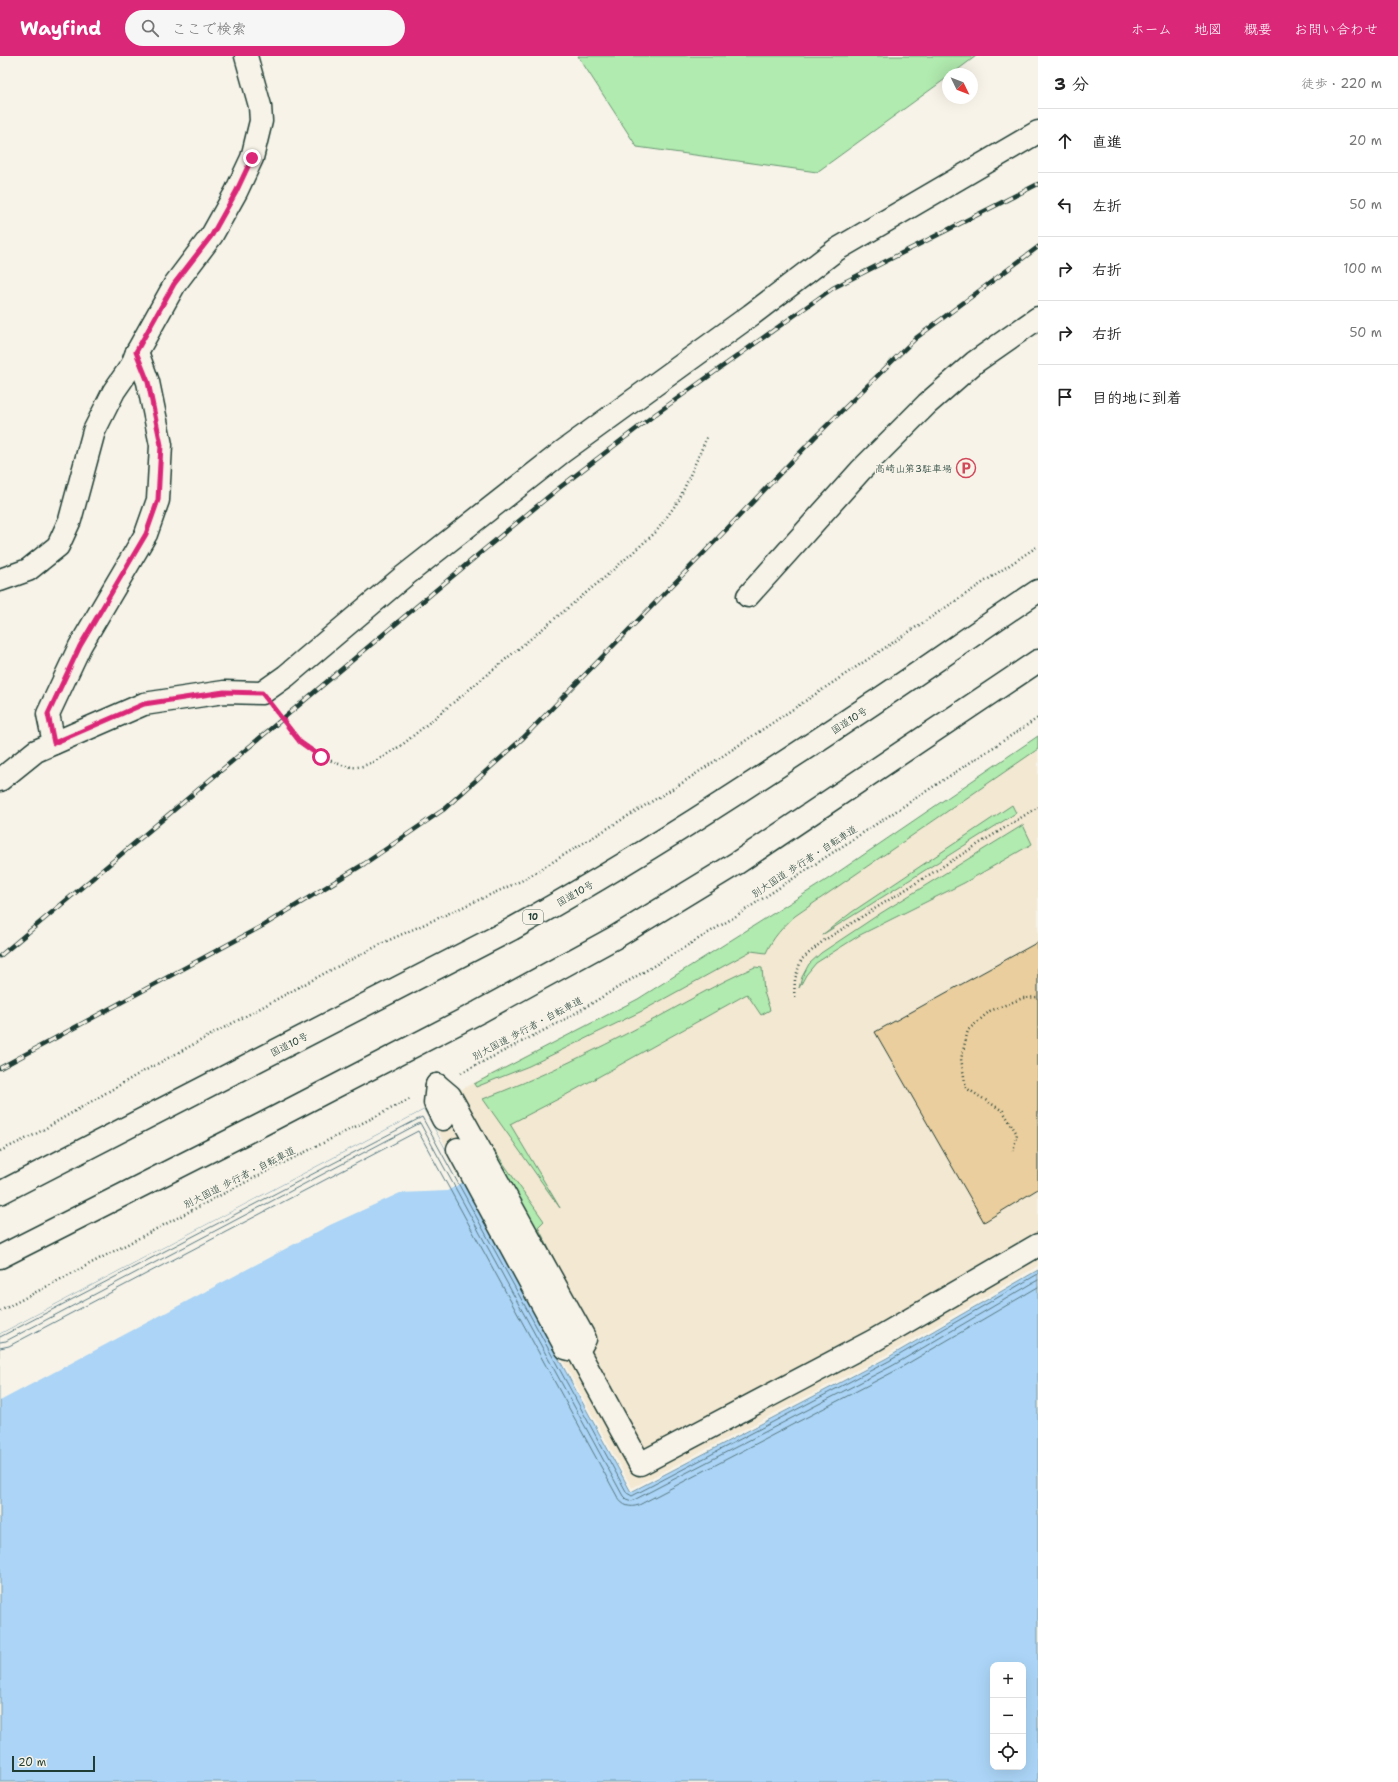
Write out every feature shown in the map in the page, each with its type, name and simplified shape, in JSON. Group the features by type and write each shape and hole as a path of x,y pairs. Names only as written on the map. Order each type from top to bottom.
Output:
{"main road":[{"path":"0,580 28,570 58,546 70,520 94,431 114,391 132,365 136,352 174,284 212,235 236,192 252,158 261,121 260,106 246,56"},
{"path":"0,780 36,751 144,704 224,692 262,693 286,676 403,577 562,452 752,315 836,250 1038,132"},
{"path":"748,596 861,470 927,404 975,362 1038,318"},
{"path":"54,743 48,714 80,646 146,534 158,500 161,445 148,382 136,352"},
{"name":"国道10号","path":"0,1193 505,932 573,895 718,806 873,704 1038,591"},
{"path":"0,1257 263,1124 505,998 614,938 737,863 1038,661"},
{"path":"437,1085 435,1103 443,1119"},
{"path":"437,1085 450,1096 585,1339 578,1351"},
{"path":"458,1149 566,1348 578,1351 640,1464 873,1341 1038,1245"}],"path":[{"path":"262,693 300,742 321,757 353,768 372,762 402,745 604,578 656,532 679,500 707,437"},
{"path":"0,1151 34,1134 136,1076 326,972 387,941 524,880 682,783 1038,546"},
{"name":"別大国道 歩行者・自転車道","path":"0,1311 238,1186 564,1020 733,918 1038,718"},
{"path":"794,997 795,979 801,960 823,941 1038,807"},
{"path":"1013,1151 1017,1134 1003,1111 966,1088 961,1058 968,1030 990,1011 1024,998 1038,997"}],"shaded area":[{"path":"1038,736 1038,1266 886,1355 632,1488 426,1109 638,999 831,877"}],"green space":[{"path":"578,56 976,56 960,68 942,68 942,81 817,172 637,147"},
{"path":"1038,736 1038,749 795,916 786,924 772,942 766,953 751,951 642,1011 529,1066 476,1087 474,1084 638,999 831,877"},
{"path":"1012,805 1016,813 822,935 852,912"},
{"path":"1023,825 1032,844 964,883 860,935 816,963 806,975 799,988 802,977 809,964 821,953 881,913"},
{"path":"755,967 762,968 764,992 770,1010 761,1015 747,994 564,1096 510,1124 560,1208 483,1099 545,1073 585,1054 659,1017 713,987"},
{"path":"465,1109 544,1221 538,1227 596,1342"}],"water":[{"path":"424,1110 631,1492 887,1358 1038,1270 1038,1782 0,1782 0,1334"}],"pier":[{"path":"424,1110 463,1182 447,1191 400,1193 330,1225 0,1401 0,1334"}],"building":[{"path":"1038,942 1038,1189 984,1222 875,1032"}],"railway":[{"path":"0,956 485,549 559,488 657,413 833,288 1038,184"},
{"path":"0,1068 264,925 364,864 443,810 523,738 815,437 916,338 1038,247"}],"place":[{"name":"高崎山第3駐車場","path":"966,468"}],"route":[{"path":"252,158 236,192 212,235 174,284 136,352 148,382 161,445 158,500 146,534 117,586 80,646 48,714 54,743 144,704 224,692 262,693 300,742 321,757"}]}
